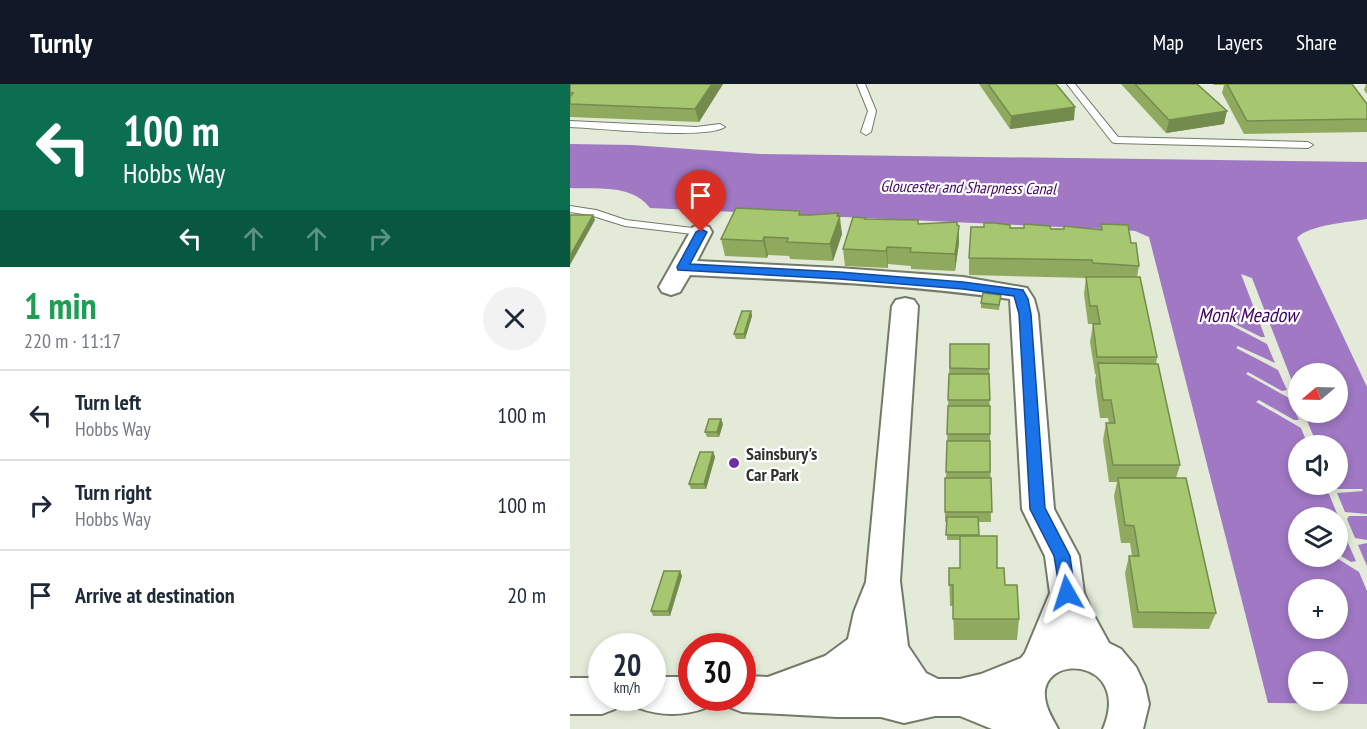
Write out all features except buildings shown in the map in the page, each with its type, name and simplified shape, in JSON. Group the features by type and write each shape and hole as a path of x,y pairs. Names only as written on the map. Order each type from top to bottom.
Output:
{"street":[{"path":"701,232 677,277 839,275 974,286 1018,293 1022,299 1025,314 1038,509 1062,556 1067,593 1075,616 1096,655"},
{"path":"905,306 883,581 890,646 895,661 913,686 1037,728"},
{"path":"883,581 868,623 865,647 868,668 876,686 895,703 904,704 984,692 1037,665 1053,653 1067,650 1096,655 1110,663 1120,674 1127,688 1130,703 1128,718 1123,729"},
{"path":"1037,728 1029,714 1026,684 1037,665 1067,593"},
{"path":"756,693 836,670 865,647"},
{"path":"756,694 837,699 887,698"},
{"path":"570,696 588,696"}],"lane":[{"path":"861,84 872,111 866,132"},
{"path":"1071,84 1115,140 1308,145"},
{"path":"570,124 696,130 720,127"},
{"path":"570,209 626,223 701,232"}],"water":[{"path":"570,144 632,145 760,154 1367,162 1367,219 1320,227 1297,238 1367,387 1367,704 1348,704 1348,651 1288,651 1288,703 1268,703 1149,237 1135,231 1125,230 650,208 634,195 602,188 570,188"}],"pier":[{"path":"1241,274 1252,278 1288,371 1288,397 1246,374 1248,372 1282,391 1287,390 1278,370 1236,348 1238,346 1275,363 1267,344 1227,323 1229,321 1265,337"},
{"path":"1259,400 1288,417 1288,420 1256,402"},
{"path":"1292,423 1308,423 1313,435 1304,435 1301,428"},
{"path":"1348,489 1362,489 1363,491 1348,492"},
{"path":"1329,495 1338,495 1343,507 1334,507"},
{"path":"1348,512 1367,514 1367,516 1348,518"},
{"path":"1348,521 1355,538 1367,540 1367,543 1358,545 1367,566 1367,591 1359,572 1348,565 1348,560 1356,561 1348,543"}],"place":[{"name":"Sainsbury's Car Park","path":"734,463"}],"route":[{"path":"701,232 682,267 839,275 963,285 1012,290 1018,293 1022,299 1025,314 1036,497 1043,522 1062,556 1067,593"}],"water label":[{"name":"Gloucester and Sharpness Canal","path":"968,187"},
{"name":"Monk Meadow","path":"1248,315"}]}
